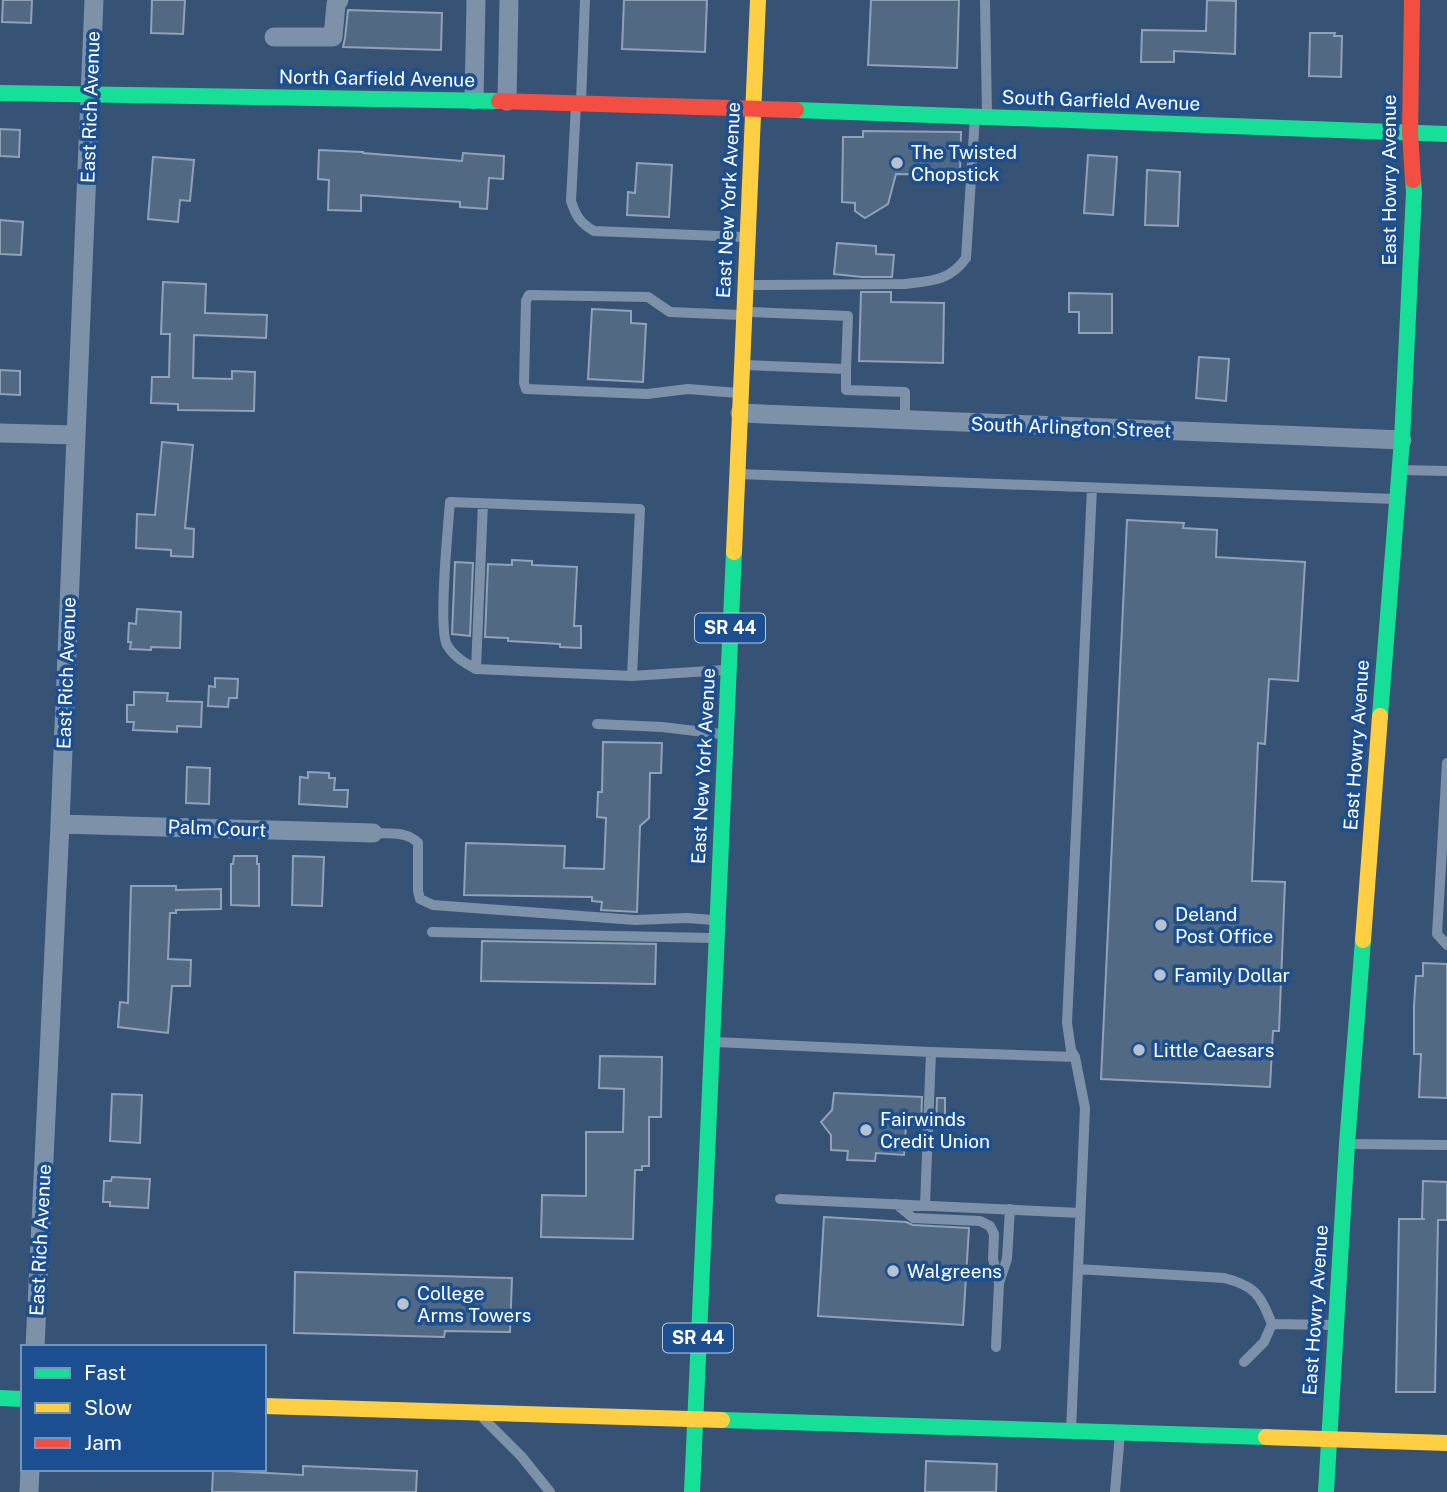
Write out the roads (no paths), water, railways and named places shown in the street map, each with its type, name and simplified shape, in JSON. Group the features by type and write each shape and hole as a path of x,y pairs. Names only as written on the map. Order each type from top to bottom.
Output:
{"street":[{"name":"East Rich Avenue","path":"35,1345 94,0"},
{"path":"274,37 333,37 335,4 339,0"},
{"path":"474,100 476,0"},
{"path":"507,101 509,0"},
{"name":"East New York Avenue","path":"692,1492 758,0"},
{"name":"East Howry Avenue","path":"1326,1492 1348,1144 1402,440 1414,192 1410,133 1412,0"},
{"name":"North Garfield Avenue","path":"0,93 474,100 754,108"},
{"name":"South Garfield Avenue","path":"754,108 1447,134"},
{"name":"South Arlington Street","path":"740,413 1402,440"},
{"path":"0,433 75,435"},
{"name":"Palm Court","path":"60,824 373,834"},
{"path":"0,1398 21,1399"},
{"path":"266,1406 1447,1443"},
{"path":"29,1492 30,1471"}],"lane":[{"path":"585,0 571,201 576,214 584,225 594,231 748,237"},
{"path":"745,285 920,283 949,276 960,268 967,258 981,116 985,0"},
{"path":"741,393 688,389 647,394 526,389 524,383 528,295 648,297 670,312 848,316 846,390 905,392 905,419"},
{"path":"742,365 846,369"},
{"path":"1399,470 1447,471"},
{"path":"737,474 1396,499"},
{"path":"1071,1432 1085,1108 1067,1023 1092,488"},
{"path":"632,676 640,509 450,502 443,622 446,643 458,659 476,669 632,676 728,670"},
{"path":"476,669 483,503"},
{"path":"597,724 662,727 725,735"},
{"path":"1447,763 1437,934 1447,945"},
{"path":"373,834 411,836 418,843 418,891 420,899 433,905 635,920 717,920"},
{"path":"432,932 716,938"},
{"path":"711,1041 1074,1057"},
{"path":"925,1205 931,1052"},
{"path":"1348,1144 1447,1145"},
{"path":"780,1199 1080,1213"},
{"path":"896,1204 913,1218 980,1221 990,1226 994,1234 993,1259 999,1283"},
{"path":"996,1347 999,1283 1007,1259 1010,1209"},
{"path":"1078,1269 1224,1278 1245,1283 1262,1299 1272,1324 1264,1342 1244,1362"},
{"path":"1272,1324 1336,1325"},
{"path":"479,1413 521,1456 550,1492"},
{"path":"1115,1492 1120,1433"}],"place":[{"name":"The Twisted Chopstick","path":"897,163"},
{"name":"Deland Post Office","path":"1161,925"},
{"name":"Family Dollar","path":"1160,975"},
{"name":"Little Caesars","path":"1139,1050"},
{"name":"Fairwinds Credit Union","path":"866,1130"},
{"name":"Walgreens","path":"893,1271"},
{"name":"College Arms Towers","path":"403,1304"}]}
